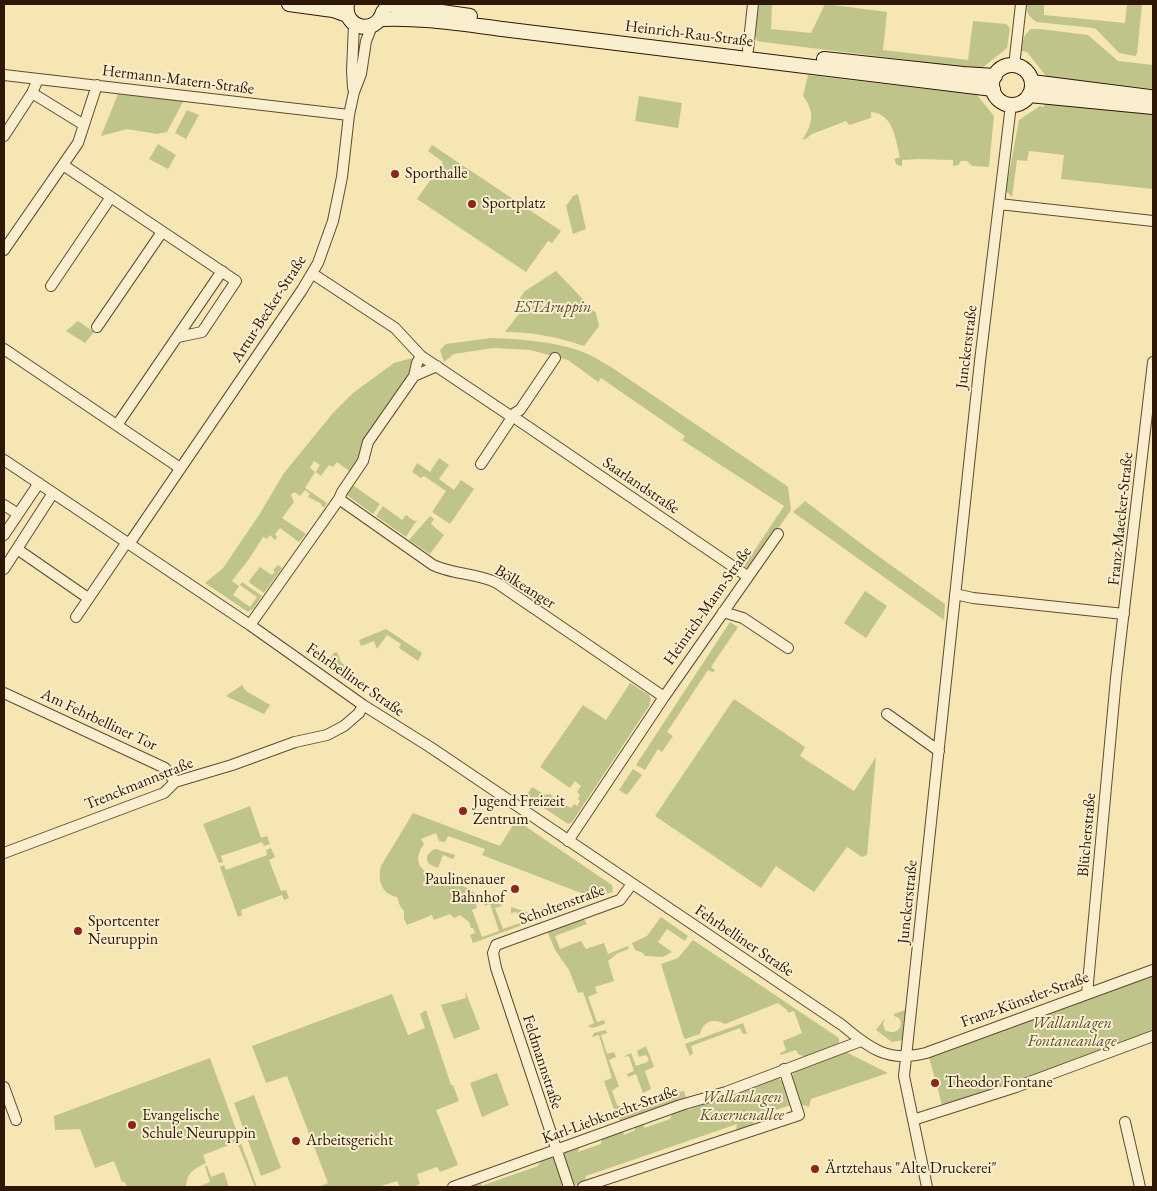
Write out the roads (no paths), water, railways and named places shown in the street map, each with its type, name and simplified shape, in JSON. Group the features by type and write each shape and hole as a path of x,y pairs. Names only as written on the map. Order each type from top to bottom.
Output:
{"main road":[{"path":"289,4 349,14"},
{"path":"376,23 385,4"},
{"name":"Heinrich-Rau-Straße","path":"385,4 748,50 963,74 994,82"},
{"name":"Heinrich-Rau-Straße","path":"349,14 366,27 396,18 425,20 994,82"},
{"path":"1014,66 1027,72 1030,89 1020,103 1011,105 998,99 994,82 1002,68 1014,66"},
{"path":"1030,89 1153,98"},
{"path":"1030,89 1153,107"}],"street":[{"path":"748,50 753,4"},
{"path":"1014,66 1021,4"},
{"name":"Artur-Becker-Straße","path":"349,14 354,92"},
{"name":"Artur-Becker-Straße","path":"128,543 313,274 327,241 339,200 349,115 360,74 366,41 376,23"},
{"name":"Hermann-Matern-Straße","path":"4,75 349,115"},
{"path":"4,136 32,94 38,79"},
{"path":"4,250 78,143 97,85"},
{"path":"32,94 84,125"},
{"name":"Junckerstraße","path":"927,1187 904,1078 955,594 1011,105"},
{"path":"62,165 236,281 202,332 178,337"},
{"path":"51,286 111,197"},
{"path":"999,204 1153,221"},
{"path":"97,327 162,232"},
{"path":"117,426 222,271"},
{"name":"Saarlandstraße","path":"313,274 395,328 421,356 515,416 748,576"},
{"path":"4,350 180,468"},
{"path":"250,625 340,499 342,492 363,461 368,442 414,376 421,356"},
{"path":"481,464 555,358"},
{"name":"Franz-Maecker-Straße","path":"1116,678 1153,362"},
{"path":"414,376 437,366"},
{"name":"Fehrbelliner Straße","path":"4,460 250,625 363,705 430,747 842,1025 861,1041 887,1055 906,1057"},
{"path":"4,535 38,484"},
{"path":"4,569 53,493"},
{"name":"Bölkeanger","path":"340,499 433,565 444,570 483,578 497,583 664,697"},
{"path":"4,504 18,514"},
{"name":"Heinrich-Mann-Straße","path":"664,697 778,534"},
{"path":"76,617 128,543"},
{"path":"17,549 88,598"},
{"path":"955,594 973,598 1124,614"},
{"path":"723,612 743,618 788,648"},
{"name":"Blücherstraße","path":"1087,994 1116,678"},
{"name":"Am Fehrbelliner Tor","path":"4,693 165,768 175,782"},
{"path":"568,841 664,697"},
{"name":"Trenckmannstraße","path":"4,853 164,792 175,782 232,765 295,742 327,734 344,726 359,713 363,705"},
{"path":"887,714 938,751"},
{"name":"Scholtenstraße","path":"496,945 620,900 632,884"},
{"name":"Feldmannstraße","path":"496,945 493,953 496,968 569,1187"},
{"name":"Franz-Künstler-Straße","path":"906,1057 926,1052 1153,970"},
{"path":"913,1120 1016,1087 1153,1036"},
{"name":"Karl-Liebknecht-Straße","path":"453,1187 465,1185 691,1102 726,1092 861,1041"},
{"path":"583,1187 799,1115 784,1069"},
{"path":"4,1086 16,1120"},
{"path":"1125,1122 1140,1187"}],"place":[{"name":"Sporthalle","path":"395,174"},
{"name":"Sportplatz","path":"472,204"},
{"name":"Jugend Freizeit Zentrum","path":"463,811"},
{"name":"Paulinenauer Bahnhof","path":"515,889"},
{"name":"Sportcenter Neuruppin","path":"78,931"},
{"name":"Theodor Fontane","path":"935,1083"},
{"name":"Evangelische Schule Neuruppin","path":"132,1125"},
{"name":"Arbeitsgericht","path":"296,1141"},
{"name":"Ärtztehaus \"Alte Druckerei\"","path":"815,1169"}],"park label":[{"name":"ESTAruppin","path":"553,308"},
{"name":"Wallanlagen Fontaneanlage","path":"1072,1033"},
{"name":"Wallanlagen Kasernenallee","path":"742,1107"}]}
